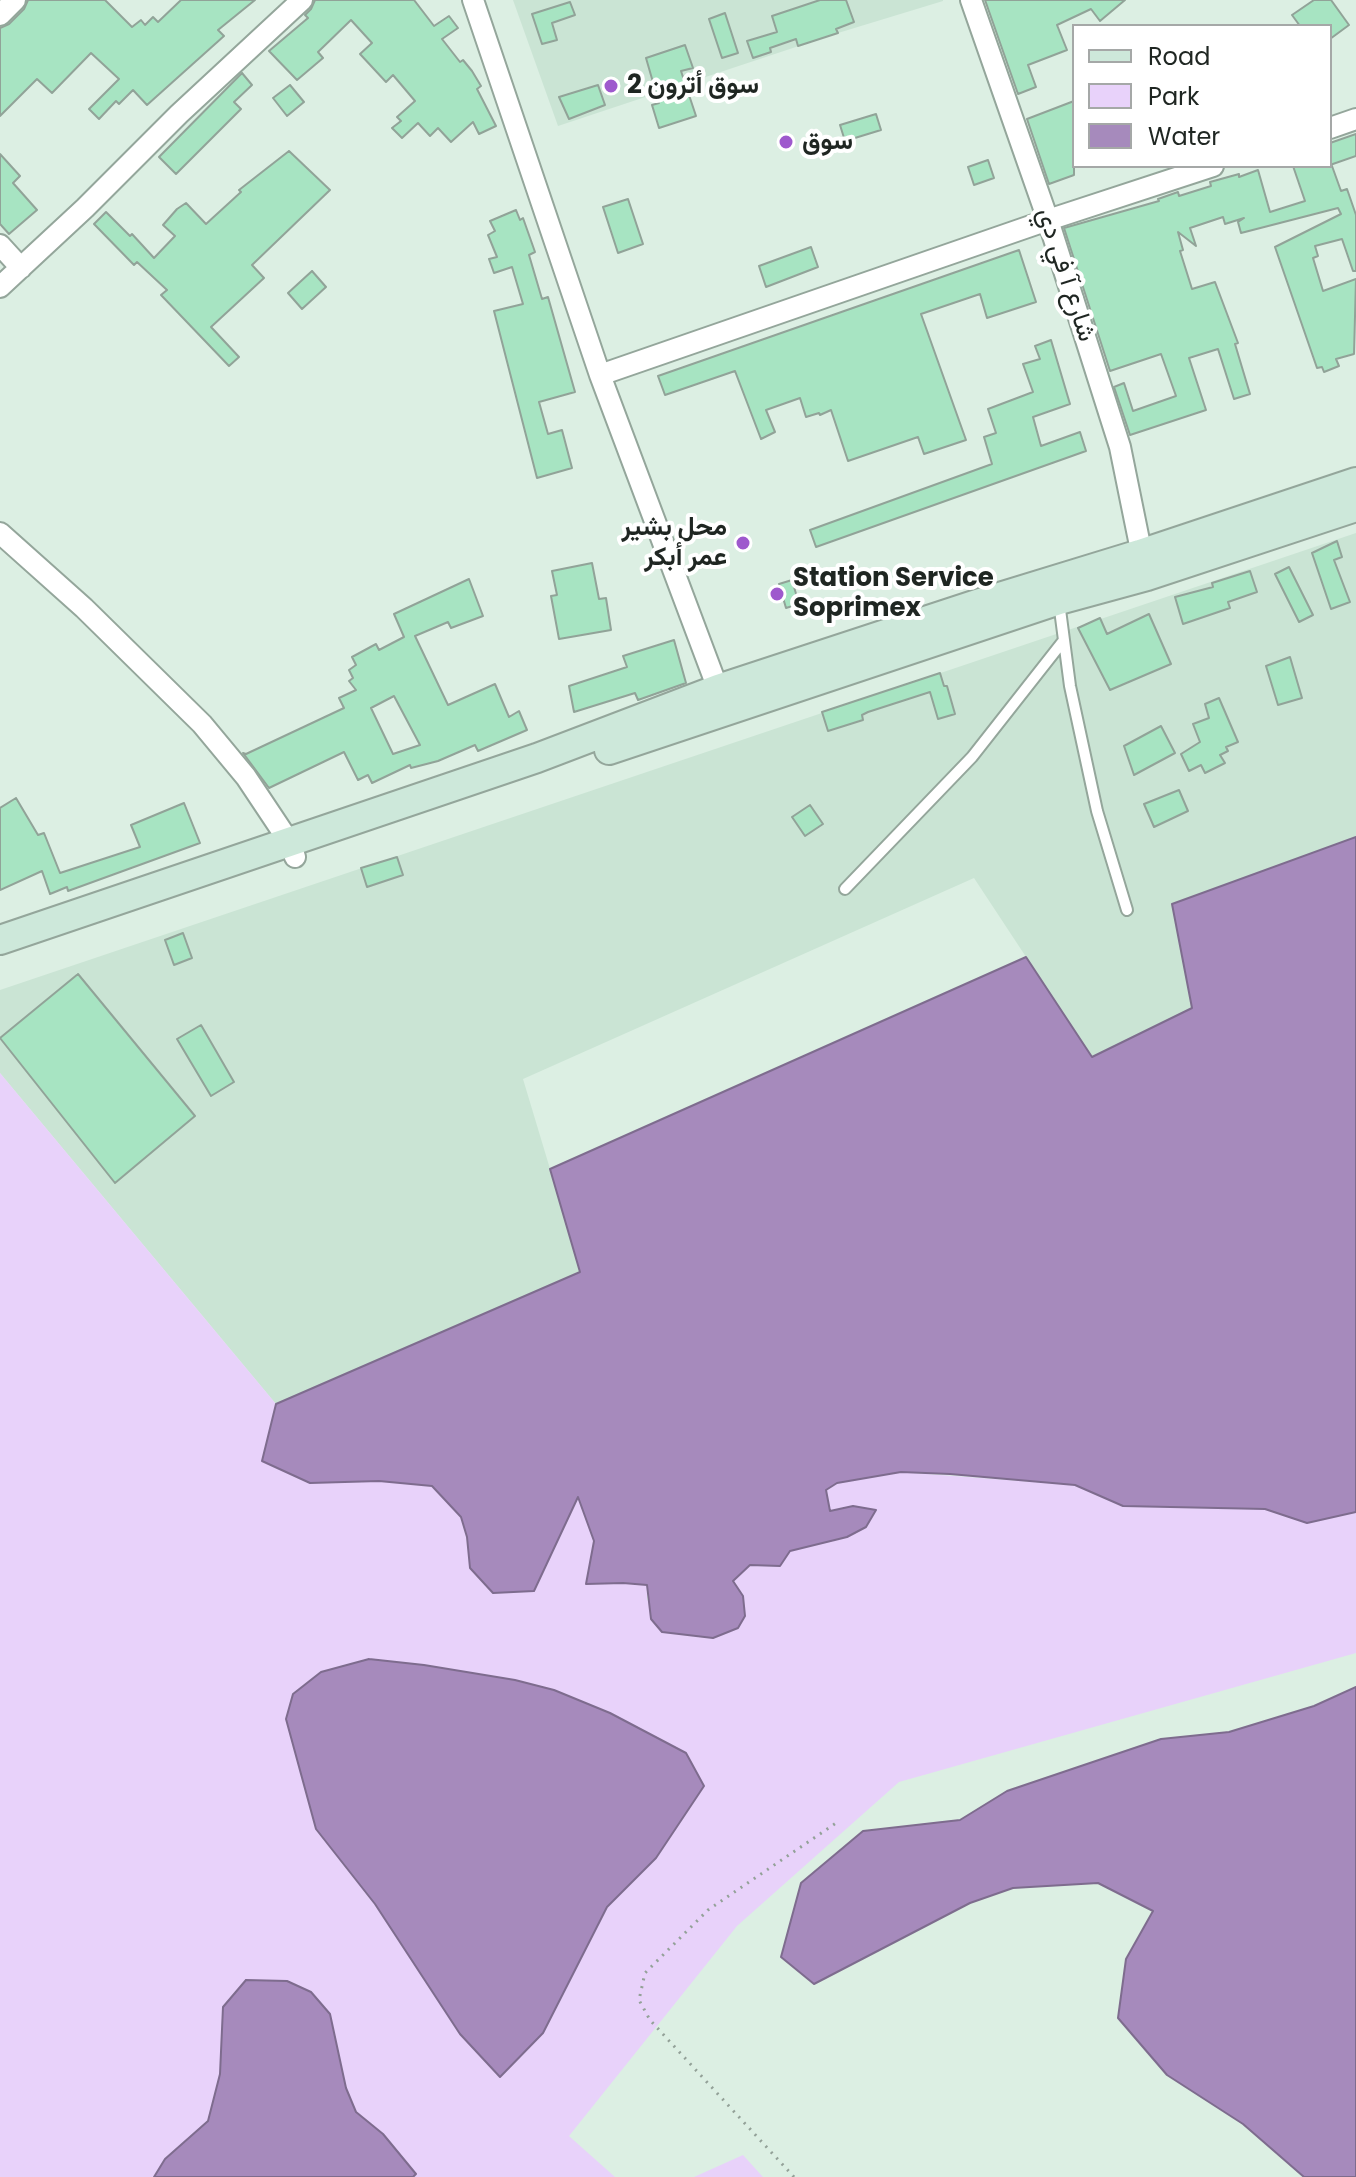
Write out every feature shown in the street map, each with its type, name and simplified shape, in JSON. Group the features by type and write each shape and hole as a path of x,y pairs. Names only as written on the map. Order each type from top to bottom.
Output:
{"main road":[{"path":"0,940 292,850 1059,600 1356,482"},
{"path":"0,960 718,689 980,603 1144,565 1356,507"}],"street":[{"path":"0,15 15,0"},
{"path":"0,287 302,0"},
{"path":"473,0 600,375 718,689"},
{"name":"شارع آ في دي","path":"971,0 1048,220 1120,447 1144,565"},
{"path":"1332,127 1356,119"},
{"path":"600,375 1207,168"},
{"path":"0,245 21,268"},
{"path":"0,533 84,608 202,724 246,777 292,850"}],"lane":[{"path":"1059,600 1070,686 1097,811 1127,910"},
{"path":"845,889 972,757 1064,640"}],"path":[{"path":"794,2177 650,2020 639,2000 645,1973 708,1910 836,1823"}],"shaded area":[{"name":"سوق أترون 2","path":"513,0 943,0 943,1 558,126"},
{"path":"1356,533 1356,837 1172,904 1192,1008 1092,1057 974,878 523,1079 581,1272 276,1404 0,1073 0,990"}],"green space":[{"path":"0,1073 276,1404 262,1461 311,1483 379,1481 432,1486 461,1517 467,1537 470,1568 564,1528 578,1496 594,1541 586,1584 647,1585 647,1599 662,1632 685,1634 743,1596 733,1581 750,1564 780,1566 790,1551 847,1537 866,1527 876,1510 853,1506 830,1512 826,1490 836,1483 900,1472 1075,1485 1123,1506 1265,1509 1306,1523 1356,1512 1356,1653 899,1782 737,1926 569,2136 615,2177 0,2177"},
{"path":"743,2155 763,2177 694,2177"}],"water":[{"path":"1356,837 1356,1512 1307,1523 1265,1509 1123,1506 1075,1485 950,1474 901,1472 837,1483 826,1490 830,1511 853,1506 876,1510 866,1527 847,1537 790,1551 780,1566 750,1565 733,1581 743,1596 745,1616 738,1628 713,1638 662,1632 651,1619 647,1585 586,1584 594,1541 578,1497 534,1591 493,1593 470,1568 467,1537 461,1517 432,1486 379,1481 310,1483 262,1461 276,1404 580,1272 550,1169 1026,957 1092,1057 1192,1008 1172,904"},
{"path":"369,1659 515,1680 554,1690 610,1713 686,1753 704,1786 656,1858 607,1907 543,2033 500,2077 460,2034 375,1904 316,1829 286,1719 293,1694 321,1672"},
{"path":"1356,1687 1356,2177 1304,2177 1243,2124 1167,2075 1118,2018 1126,1959 1153,1911 1098,1883 1013,1888 970,1903 814,1984 781,1957 801,1883 863,1831 960,1820 1007,1791 1161,1739 1229,1732 1314,1706"},
{"path":"246,1980 287,1981 311,1992 330,2014 346,2088 356,2112 383,2134 416,2174 413,2177 154,2177 165,2159 208,2121 220,2074 223,2007"}],"building":[{"path":"28,0 105,0 132,27 141,20 145,25 153,17 158,22 181,0 255,0 218,30 224,36 147,105 133,90 119,104 116,101 99,119 89,109 119,79 91,53 52,93 37,79 0,116 0,28 9,24 24,9"},
{"path":"315,0 414,0 434,26 449,16 458,28 442,39 460,62 463,60 472,71 481,86 477,89 496,126 479,134 473,122 451,142 438,128 430,136 418,123 402,138 392,128 401,121 397,117 415,101 393,75 386,82 360,54 372,43 351,20 318,52 323,58 297,80 269,51 308,18 305,15"},
{"path":"820,0 846,0 854,22 836,29 838,33 798,46 796,39 753,58 747,41 777,32 772,16"},
{"path":"985,0 1125,0 1100,21 1091,9 1057,25 1067,50 1028,65 1036,87 1018,94"},
{"path":"1314,0 1331,0 1349,25 1332,38 1332,24 1299,24 1292,15"},
{"path":"570,2 575,15 552,23 557,40 542,44 532,14"},
{"path":"725,13 738,53 722,58 709,19"},
{"path":"685,45 693,68 681,71 696,116 659,128 652,105 659,103 646,58"},
{"path":"242,73 252,85 234,102 241,109 176,174 159,157"},
{"path":"290,85 304,102 287,116 273,98"},
{"path":"598,85 605,105 569,119 559,97"},
{"path":"1072,102 1074,175 1049,184 1027,119"},
{"path":"876,114 881,130 845,141 840,125"},
{"path":"1356,134 1356,156 1332,164 1332,142"},
{"path":"289,151 330,190 252,265 264,278 211,327 239,357 229,366 161,295 167,290 137,262 134,265 94,224 106,212 154,258 175,236 163,225 177,209 186,203 206,224 241,192 239,190"},
{"path":"0,154 20,176 13,183 37,210 9,234 0,224"},
{"path":"988,160 994,178 974,185 968,167"},
{"path":"1332,166 1341,191 1347,189 1356,215 1356,271 1353,271 1342,239 1315,246 1318,256 1313,258 1323,291 1356,279 1354,354 1336,359 1339,366 1324,372 1322,367 1317,368 1275,247 1341,214 1338,208 1241,233 1238,222 1244,218 1225,224 1223,217 1190,228 1196,246 1178,232 1183,250 1180,251 1192,289 1215,282 1238,343 1235,344 1250,394 1234,399 1218,349 1189,358 1206,410 1130,435 1114,387 1124,383 1133,411 1176,396 1161,354 1110,371 1064,228 1258,170 1270,212 1305,201 1294,168"},
{"path":"628,199 643,244 618,253 603,207"},
{"path":"516,210 520,220 523,218 535,252 529,255 542,299 548,297 575,392 539,402 548,434 562,430 572,468 537,478 494,311 523,304 512,267 494,273 489,259 497,257 488,235 495,231 490,221"},
{"path":"811,247 818,267 766,287 759,266"},
{"path":"1019,250 1036,302 987,318 980,294 921,314 966,440 924,454 918,437 848,461 831,410 806,417 800,398 766,410 775,432 761,439 735,371 665,395 658,376"},
{"path":"312,271 326,287 302,309 288,293"},
{"path":"1051,340 1070,404 1033,417 1041,446 1080,432 1086,451 816,547 810,530 992,464 984,437 996,433 988,409 1033,392 1023,364 1040,359 1035,346"},
{"path":"1337,541 1342,557 1334,560 1350,602 1331,609 1312,553"},
{"path":"592,563 599,599 606,598 611,630 559,639 551,596 557,595 552,571"},
{"path":"1289,567 1313,615 1299,622 1275,574"},
{"path":"1250,571 1257,592 1228,602 1230,608 1183,624 1175,597 1213,587 1212,583"},
{"path":"469,579 483,616 451,628 448,622 415,636 448,705 495,684 509,717 519,711 527,730 478,751 475,745 438,761 411,768 410,765 372,783 368,775 358,780 344,752 269,788 243,753 344,708 339,698 356,690 349,681 353,678 349,670 356,665 352,657 376,644 379,650 404,637 394,614","holes":["394,696 420,745 393,754 371,708"]},
{"path":"792,580 799,604 786,608 779,584"},
{"path":"1149,614 1171,664 1110,690 1078,628 1100,618 1107,634"},
{"path":"674,640 686,683 638,700 635,693 574,712 569,686 627,667 623,656"},
{"path":"1290,657 1302,698 1278,705 1266,666"},
{"path":"940,673 955,714 938,719 930,692 868,712 862,715 863,720 828,731 822,712"},
{"path":"1219,698 1238,742 1226,747 1228,751 1220,755 1225,763 1205,773 1201,765 1189,771 1181,754 1200,742 1193,724 1209,718 1205,704"},
{"path":"1161,726 1175,753 1134,775 1124,746"},
{"path":"1179,790 1188,811 1154,827 1144,804"},
{"path":"16,798 38,835 44,833 60,873 140,847 131,825 184,803 200,843 68,891 67,887 50,894 42,871 0,890 0,808"},
{"path":"810,805 823,824 805,836 792,817"},
{"path":"397,857 403,875 367,887 361,868"},
{"path":"183,933 192,958 174,965 165,940"},
{"path":"78,974 195,1116 115,1183 0,1038"},
{"path":"201,1025 234,1082 211,1096 177,1039"}],"place":[{"name":"سوق أترون 2","path":"611,86"},
{"name":"سوق","path":"786,142"},
{"name":"محل بشير عمر أبكر","path":"743,543"},
{"name":"Station Service Soprimex","path":"777,594"}]}
